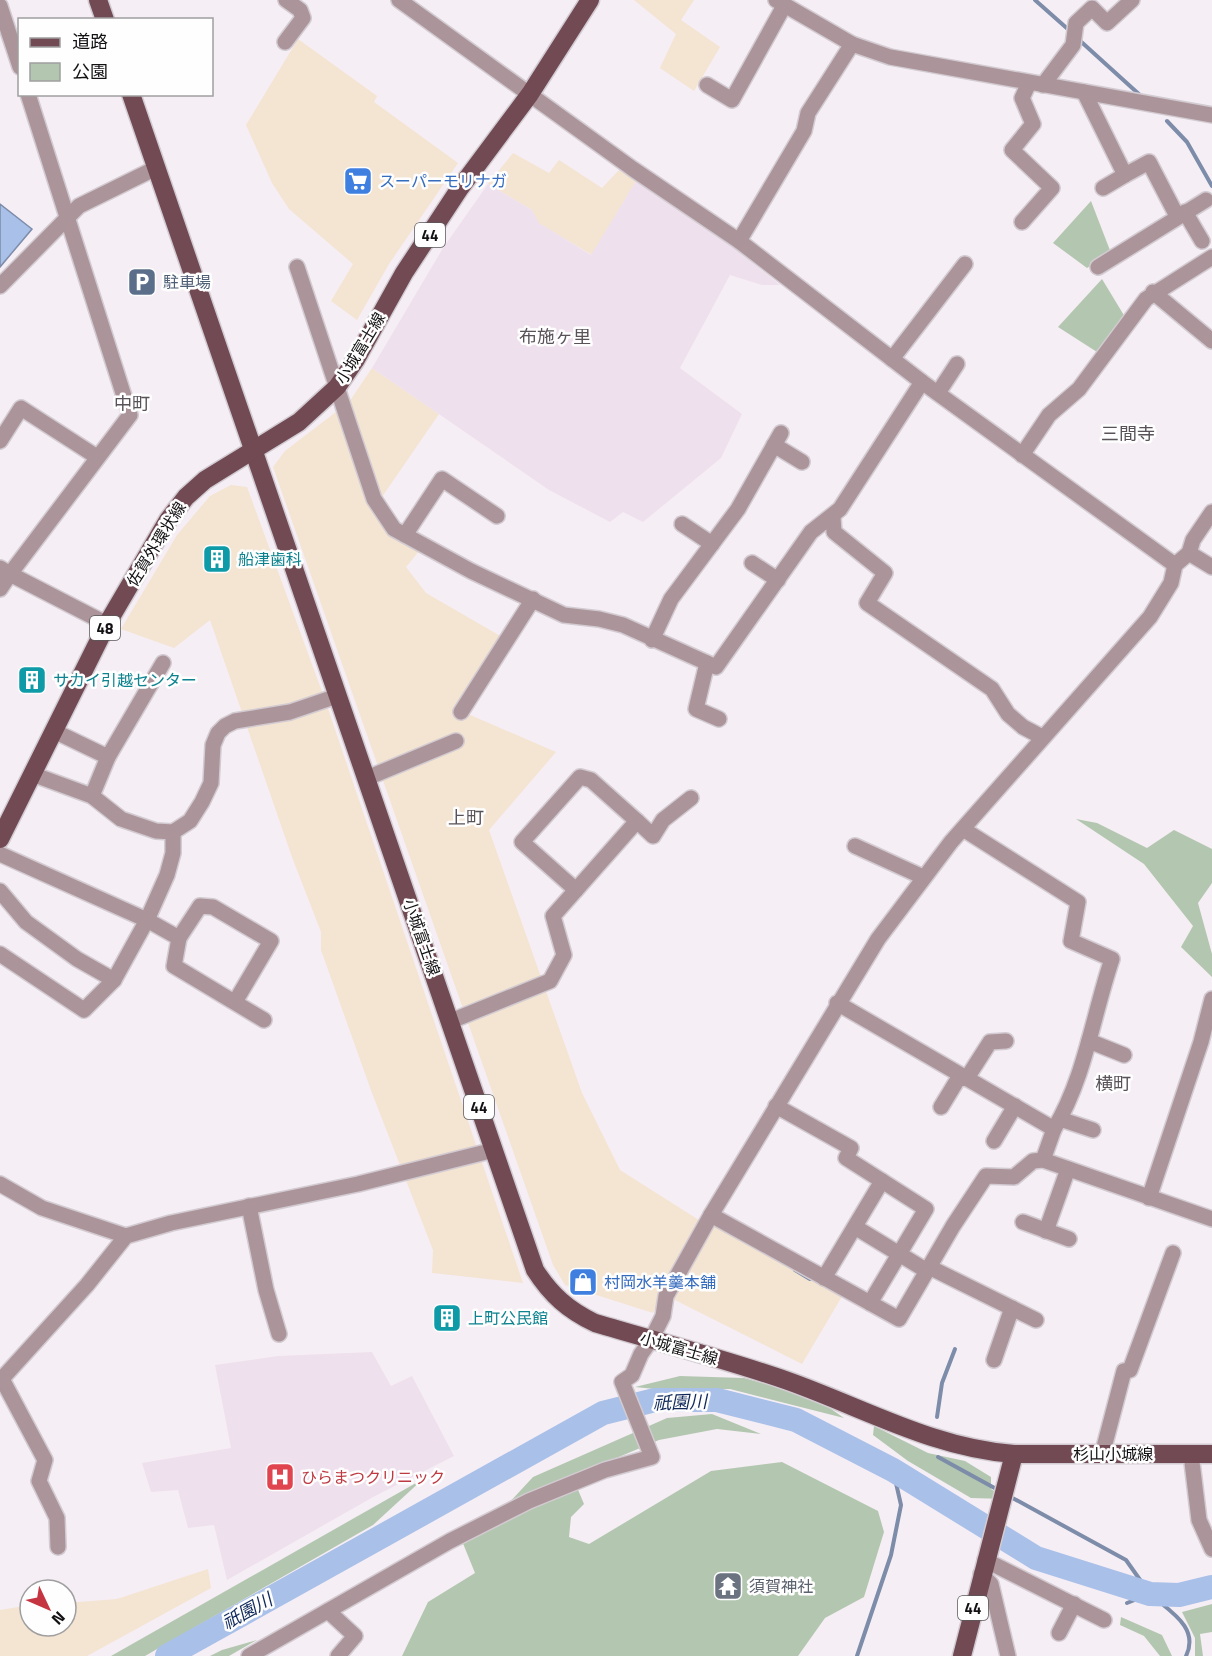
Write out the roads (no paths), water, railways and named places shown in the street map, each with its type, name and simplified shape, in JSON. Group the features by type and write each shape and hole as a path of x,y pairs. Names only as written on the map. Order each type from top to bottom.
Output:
{"main road":[{"path":"98,0 104,18"},
{"name":"小城富士線","path":"590,0 530,94 460,188 404,273 355,360 337,387 306,417 253,451 535,1270 546,1287 575,1313 651,1340 787,1381 945,1443 986,1452 1014,1454"},
{"path":"132,96 253,451"},
{"name":"佐賀外環状線","path":"0,839 107,624 168,520 186,497 205,480 253,451"},
{"name":"杉山小城線","path":"1014,1454 1212,1454"},
{"name":"44","path":"962,1656 983,1567 1014,1454"}],"street":[{"path":"285,42 303,18 300,10 286,0"},
{"path":"399,0 633,169 739,241 922,382 1175,566"},
{"path":"1022,222 1052,188 1012,150 1033,124 1022,98 1073,45 1076,23 1092,8 1107,23 1132,0"},
{"path":"707,85 732,100 780,3 852,44 890,57 1212,115"},
{"path":"0,6 18,61"},
{"path":"739,241 804,131 808,113 852,44"},
{"path":"1084,92 1125,175"},
{"path":"0,589 5,571 130,415 29,96"},
{"path":"1103,188 1149,162 1181,214 1202,242"},
{"path":"0,286 79,206 156,168"},
{"path":"1098,267 1206,200"},
{"path":"1022,455 1049,415 1079,389 1119,332 1153,292 1212,257"},
{"path":"892,359 965,264"},
{"path":"297,267 374,499 384,517 405,535 471,571 533,598 564,615 599,619 623,625 716,667 811,532 833,517 922,382"},
{"path":"1153,292 1212,341"},
{"path":"938,393 957,364"},
{"path":"0,441 21,408 97,457"},
{"path":"652,640 671,600 738,509 778,439 802,462"},
{"path":"405,535 442,478 497,516"},
{"path":"249,1656 450,1541 529,1501 605,1470 652,1457 622,1382 632,1375 641,1354 651,1340 663,1316 666,1296 711,1215 837,1003 878,939 922,877 1042,737 1150,617 1171,583 1175,566 1189,553 1193,540 1212,512"},
{"path":"833,517 834,532 885,573 867,603 992,688 1008,714 1023,727 1042,737"},
{"path":"682,524 712,544"},
{"path":"1189,553 1212,567"},
{"path":"752,563 778,580"},
{"path":"5,571 107,624"},
{"path":"461,712 533,598"},
{"path":"92,796 108,757 163,663"},
{"path":"707,663 696,710 719,719"},
{"path":"32,774 92,796 121,819 156,831 173,832 190,821 202,802 211,783 213,745 218,733 225,726 235,721 290,712 338,696"},
{"path":"54,731 108,757"},
{"path":"367,778 456,741"},
{"path":"576,890 522,842 580,777 591,780 653,836 663,820 691,798"},
{"path":"451,1022 550,981 564,955 553,916 638,821"},
{"path":"963,829 1078,902 1071,941 1112,959 1100,992 1089,1041 1043,1160"},
{"path":"0,954 84,1010 114,980 147,920 167,875 173,853 173,832"},
{"path":"855,846 922,877"},
{"path":"0,854 147,920 179,938"},
{"path":"0,891 26,922 93,969 114,980"},
{"path":"235,1002 271,941 213,907 200,906 179,938 174,966 264,1020"},
{"path":"1149,1197 1206,1044 1212,999"},
{"path":"837,1003 1015,1107 1057,1124 1093,1130"},
{"path":"967,1078 990,1042 1006,1041"},
{"path":"1089,1041 1124,1055"},
{"path":"941,1107 958,1079 967,1078"},
{"path":"776,1106 851,1149 846,1158 926,1209 870,1303"},
{"path":"994,1141 1015,1107"},
{"path":"58,1547 57,1518 39,1481 45,1460 1,1380 87,1285 126,1236 171,1222 358,1184 494,1150"},
{"path":"711,1215 899,1319 982,1179 986,1176 1014,1178 1033,1161 1043,1160 1212,1219"},
{"path":"1046,1231 1068,1169"},
{"path":"824,1278 882,1181"},
{"path":"0,1184 42,1208 126,1236"},
{"path":"249,1206 266,1290 279,1334"},
{"path":"1023,1222 1069,1239"},
{"path":"855,1227 928,1269 1036,1320"},
{"path":"1102,1455 1124,1371 1130,1370 1173,1253"},
{"path":"994,1360 1012,1308"},
{"path":"1191,1454 1199,1520 1212,1549"},
{"path":"983,1567 1074,1604 1104,1620"},
{"path":"983,1567 991,1584 1008,1656"},
{"path":"1059,1633 1074,1604"},
{"path":"328,1611 355,1636 338,1656"}],"water":[{"path":"0,204 32,229 0,267"}],"waterway":[{"path":"1035,0 1070,31"},
{"path":"1077,38 1141,96"},
{"path":"1167,121 1187,142 1212,186"},
{"path":"795,1270 810,1279"},
{"path":"937,1417 942,1383 955,1349"},
{"name":"祇園川","path":"167,1656 603,1413 655,1400 717,1400 796,1420 893,1470 1036,1558 1150,1594 1179,1595 1212,1587"},
{"path":"938,1457 1000,1491"},
{"path":"857,1656 891,1555 901,1505 893,1470"},
{"path":"1009,1496 1126,1560 1150,1594 1127,1603"},
{"path":"1150,1594 1173,1613 1186,1628 1189,1636 1186,1656"}],"place":[{"name":"スーパーモリナガ","path":"358,181"},
{"name":"駐車場","path":"142,282"},
{"name":"船津歯科","path":"217,559"},
{"name":"サカイ引越センター","path":"32,680"},
{"name":"村岡水羊羹本舗","path":"583,1282"},
{"name":"上町公民館","path":"447,1318"},
{"name":"ひらまつクリニック","path":"280,1477"},
{"name":"須賀神社","path":"728,1586"}],"district":[{"name":"布施ヶ里","path":"555,336"},
{"name":"中町","path":"132,403"},
{"name":"三間寺","path":"1128,433"},
{"name":"上町","path":"466,817"},
{"name":"横町","path":"1113,1083"}]}
